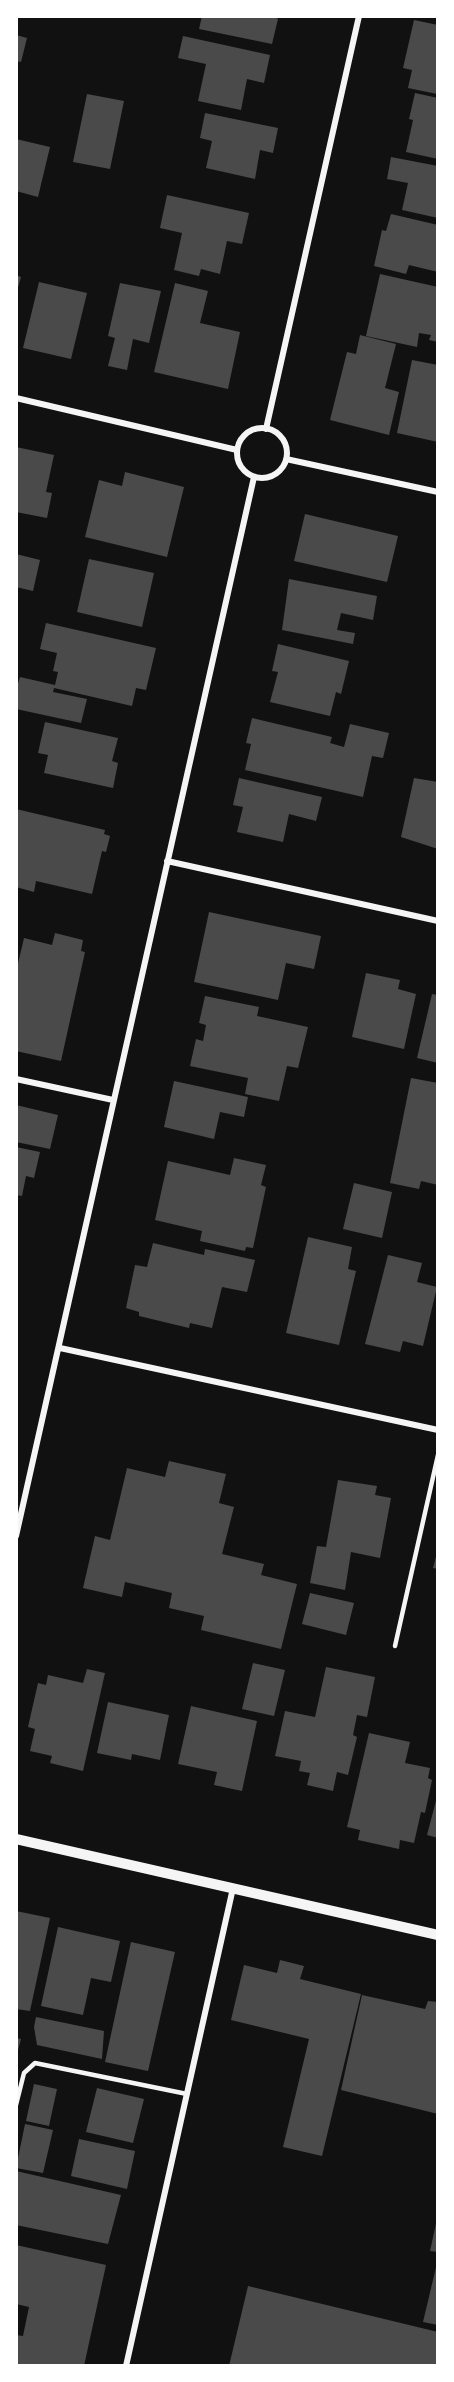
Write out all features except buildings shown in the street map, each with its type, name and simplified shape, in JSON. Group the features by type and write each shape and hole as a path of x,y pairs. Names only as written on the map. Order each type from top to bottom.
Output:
{"street":[{"path":"266,429 359,16"},
{"path":"16,398 237,450"},
{"path":"266,429 280,436 286,451 286,459 277,473 270,477 254,477 239,464 237,450 239,442 250,431 266,429"},
{"path":"286,459 438,492"},
{"path":"16,1536 254,477"},
{"path":"167,861 438,921"},
{"path":"16,1079 113,1100"},
{"path":"60,1348 438,1430"},
{"path":"16,1839 438,1935"},
{"path":"126,2366 233,1888"}],"lane":[{"path":"395,1646 438,1455"},
{"path":"16,2105 24,2073 35,2063 187,2094"}]}
